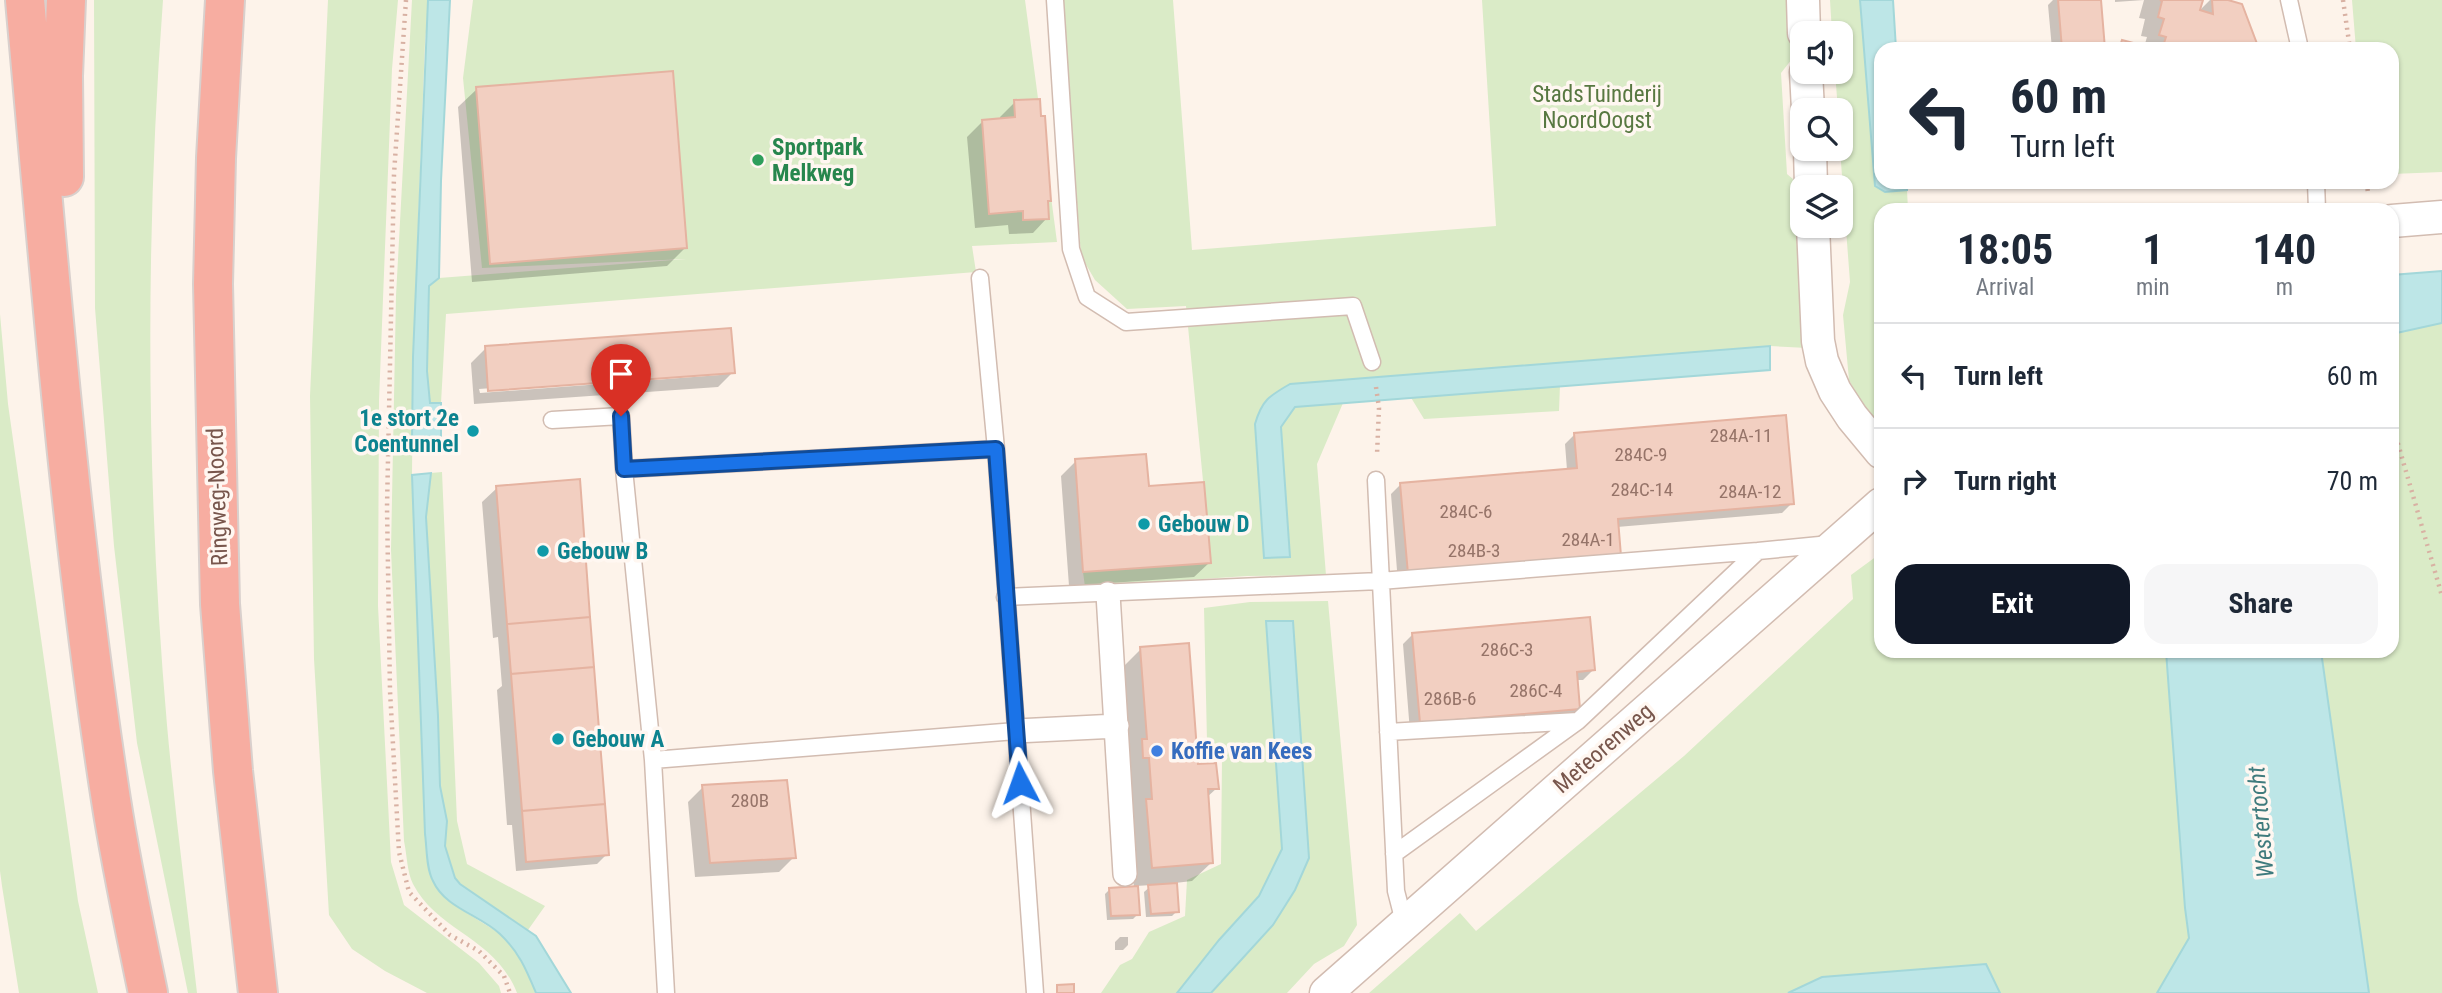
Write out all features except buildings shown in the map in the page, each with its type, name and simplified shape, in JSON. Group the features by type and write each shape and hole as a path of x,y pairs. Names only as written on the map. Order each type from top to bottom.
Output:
{"highway":[{"path":"25,0 69,476 111,803 148,993"},
{"path":"66,0 62,76 69,476"},
{"name":"Ringweg-Noord","path":"225,0 216,158 213,284 220,604 233,771 258,993"}],"street":[{"path":"1803,0 1804,21"},
{"path":"2399,220 2442,217"},
{"path":"1814,238 1818,341 1822,361 1835,391 1852,418 1874,444"},
{"name":"Meteorenweg","path":"1326,993 1874,509"},
{"path":"1108,594 1125,874"},
{"path":"1016,731 1117,726"}],"lane":[{"path":"1055,0 1071,249 1087,297 1126,322 1353,306 1373,362"},
{"path":"2289,0 2298,42"},
{"path":"979,278 996,449 1035,993"},
{"path":"552,420 621,416 653,760 666,993"},
{"path":"624,469 996,449"},
{"path":"1376,480 1396,891 1404,922"},
{"path":"1005,597 1380,581 1835,544"},
{"path":"1394,854 1578,721 1758,551"},
{"path":"1388,732 1578,721"},
{"path":"653,760 1016,731"}],"path":[{"path":"406,0 394,174 387,507 390,691 399,852 409,892 450,935 479,951 504,976 510,993"},
{"path":"2343,0 2349,42"},
{"path":"1376,480 1379,408"},
{"path":"2399,447 2442,597"}],"green space":[{"path":"94,0 163,0 151,271 150,362 155,544 167,725 197,993 188,993 137,743 114,546 95,308"},
{"path":"328,0 398,0 392,69 379,401 378,606 391,862 404,905 479,963 499,986 501,993 427,993 385,971 352,949 329,915 314,659 310,396"},
{"path":"412,0 429,0 425,42 413,357 412,475 425,834 457,907 499,933 522,958 536,993 517,993 495,959 424,900 411,879 404,841 391,550 396,296"},
{"name":"Sportpark Melkweg","path":"473,0 1025,0 1057,242 972,246 976,272 446,314 441,403 430,403 427,371 429,286 439,278 686,259 482,268 463,78"},
{"name":"StadsTuinderij NoordOogst","path":"1062,0 1173,0 1192,250 1496,226 1482,0 1788,0 1790,62 1781,73 1787,174 1790,177 1790,238 1803,238 1807,348 1770,346 1270,396 1264,558 1290,557 1281,427 1295,407 1343,403 1317,464 1326,575 1247,576 1085,587 1083,572 1211,563 1186,306 1127,309 1095,280 1081,256"},
{"path":"1830,0 1862,0 1874,189 1885,192 1907,190 1908,203 1874,203 1874,420 1849,380 1843,315 1850,282 1847,238 1853,238 1853,175 1842,175 1841,161 1853,161 1853,98 1837,98 1836,84 1853,84 1853,21 1831,21"},
{"path":"2352,0 2442,0 2442,172 2399,174 2399,42 2355,42"},
{"path":"0,314 8,404 78,901 98,993 19,993 2,886"},
{"path":"2442,323 2442,993 2369,993 2322,658 2399,658 2399,332"},
{"path":"1560,385 1559,411 1424,419 1410,396"},
{"path":"442,472 457,821 467,864 545,906 528,930 460,884 455,878 445,846 447,821 440,786 426,517 431,473"},
{"path":"1874,558 1874,658 2167,658 2189,938 2157,993 2000,993 1986,964 1822,977 1788,993 1369,993 1460,913 1476,931 1684,756 1853,599 1851,575"},
{"path":"1328,601 1357,925 1344,946 1314,964 1287,993 1211,993 1273,925 1282,849 1260,896 1219,940 1177,993 1101,993 1120,965 1132,959 1149,932 1185,916 1187,880 1221,864 1222,758 1207,741 1204,608 1250,602"}],"water":[{"path":"428,0 450,0 439,278 429,286 427,371 430,403 441,403 441,438 412,439 413,357"},
{"path":"1860,0 1893,0 1896,42 1874,42 1874,174"},
{"path":"1880,189 1907,189 1907,190 1885,192"},
{"path":"2442,271 2442,323 2399,332 2399,274"},
{"path":"1770,346 1770,370 1295,407 1281,427 1290,557 1264,558 1255,424 1260,409 1267,400 1290,384"},
{"path":"431,473 426,517 440,786 447,821 445,846 455,878 460,884 536,936 571,993 536,993 521,961 507,941 492,927 446,898 433,881 429,870 425,834 412,475"},
{"path":"1266,621 1293,621 1309,858 1295,890 1273,925 1211,993 1177,993 1219,940 1259,896 1282,849"},
{"name":"Westertocht","path":"2167,658 2322,658 2369,993 2157,993 2189,938"},
{"path":"1986,964 2000,993 1788,993 1822,977"}],"place":[{"name":"Sportpark Melkweg","path":"758,160"},
{"name":"1e stort 2e Coentunnel","path":"473,431"},
{"name":"Gebouw D","path":"1144,524"},
{"name":"Gebouw B","path":"543,551"},
{"name":"Gebouw A","path":"558,739"},
{"name":"Koffie van Kees","path":"1157,751"}],"route":[{"path":"621,416 624,469 996,449 1020,783"}]}
